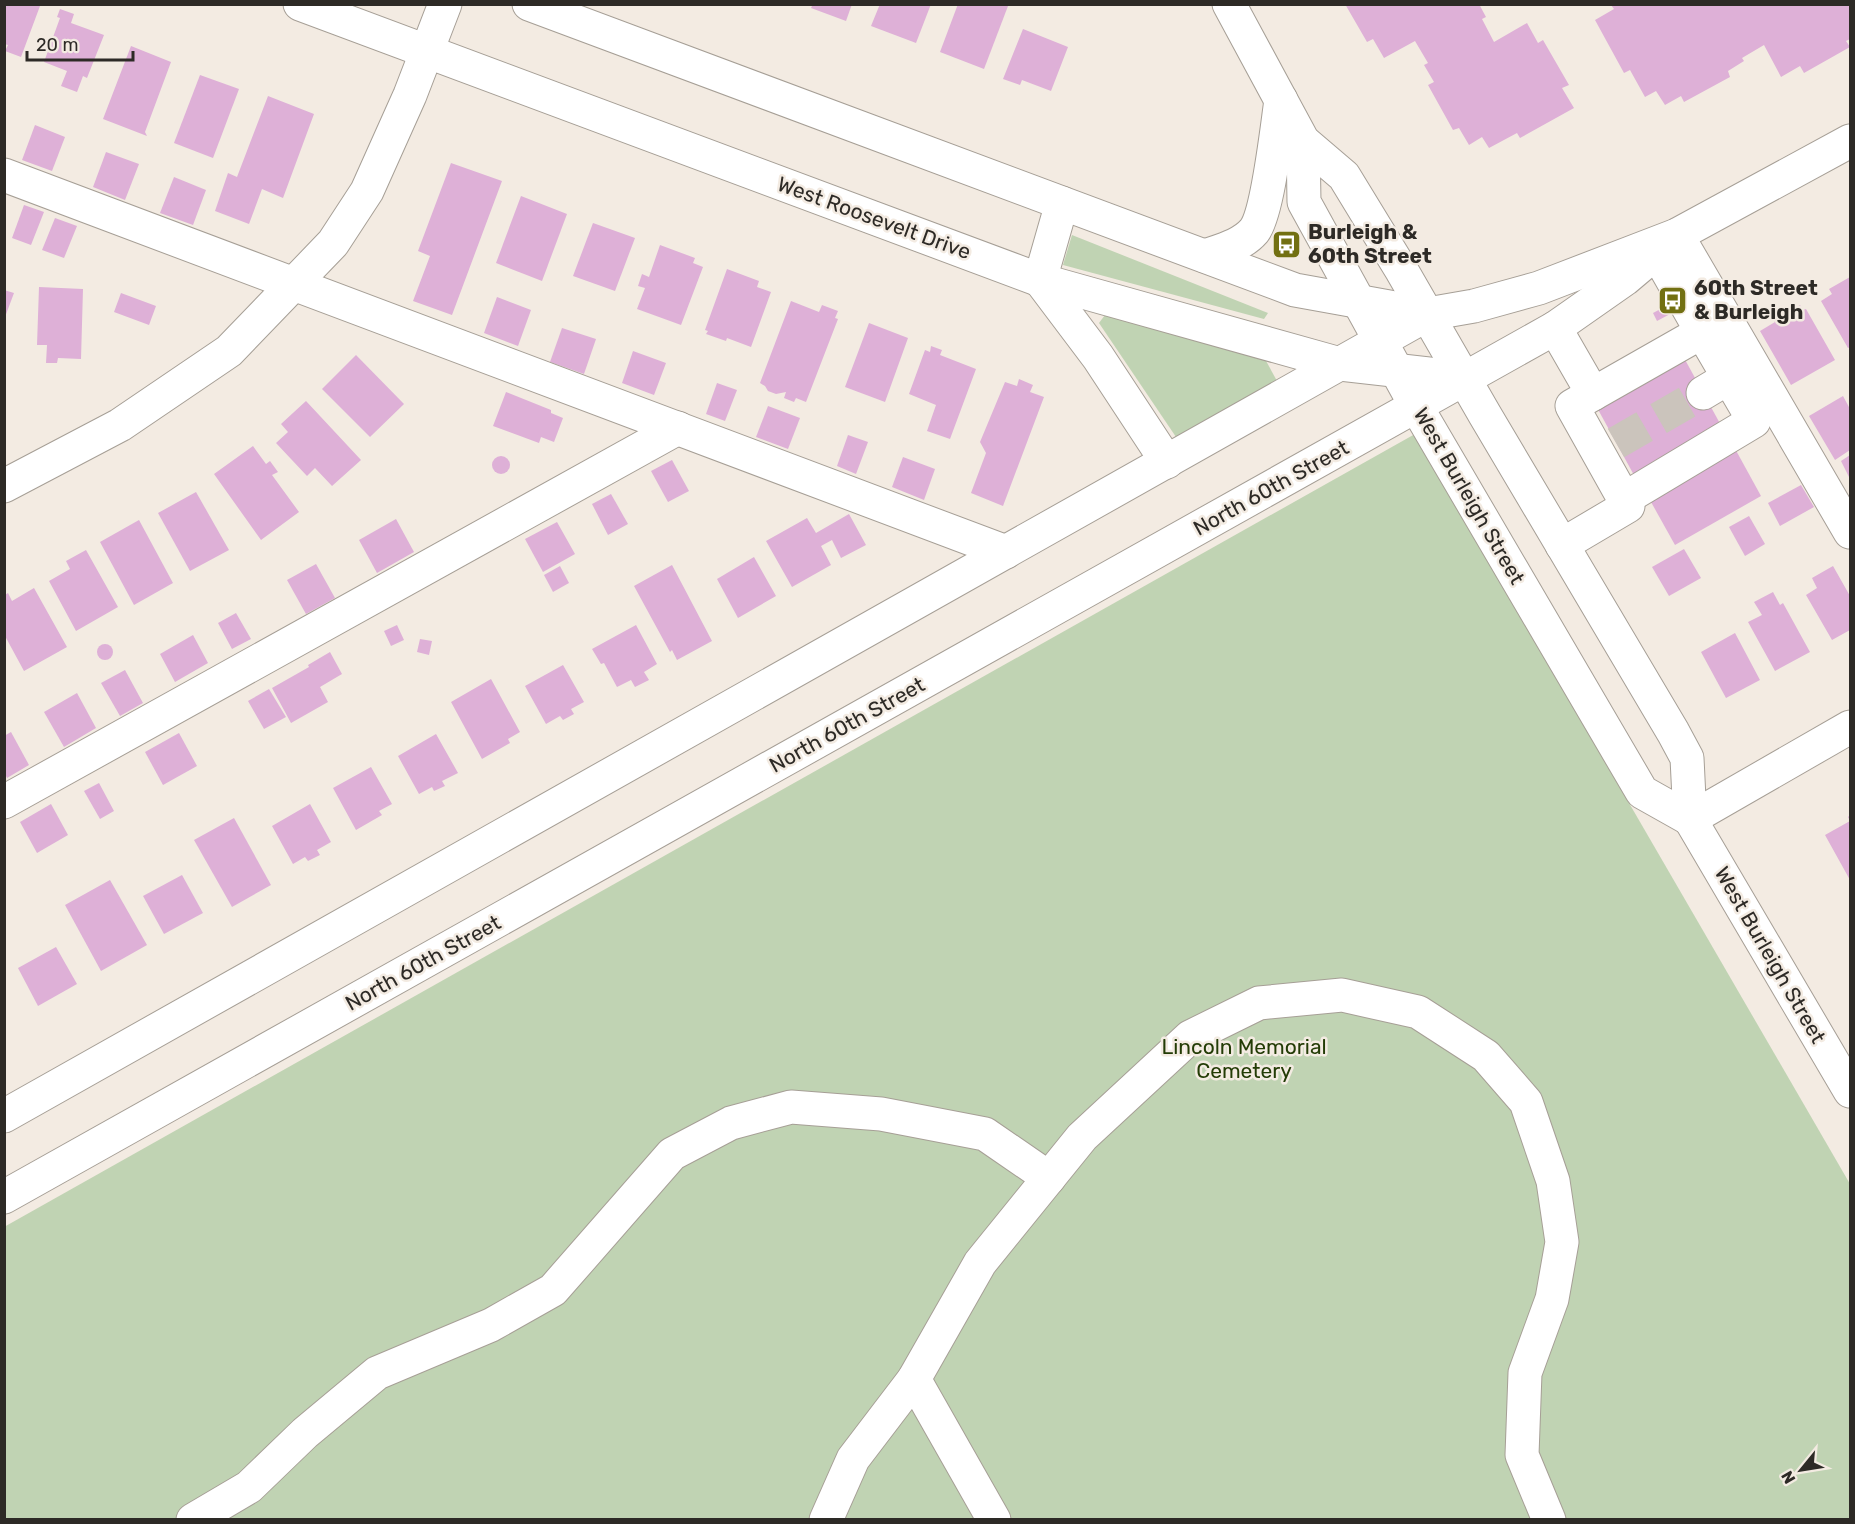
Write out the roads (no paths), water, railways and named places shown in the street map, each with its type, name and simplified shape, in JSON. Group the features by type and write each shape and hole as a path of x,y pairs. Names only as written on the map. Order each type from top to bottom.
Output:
{"main road":[{"name":"West Roosevelt Drive","path":"300,4 425,53 1040,280 1340,364 1464,378"},
{"path":"11,476 120,424 229,351 333,243 367,191 410,95 445,4"},
{"path":"529,4 1295,290 1428,314"},
{"name":"West Burleigh Street","path":"1229,4 1303,141 1344,176 1428,314 1687,758 1690,819 1851,1091"},
{"path":"1205,256 1238,244 1255,230 1265,200 1281,100"},
{"name":"West Burleigh Street","path":"1303,141 1304,202 1416,406 1642,792 1690,819"},
{"name":"North 60th Street","path":"4,1116 1428,314 1474,306 1539,288 1667,244 1851,141"},
{"path":"4,175 1006,552"},
{"path":"1062,203 1040,280 1098,357 1167,462"},
{"path":"1624,499 1754,421 1716,385 1702,332 1667,244"},
{"path":"1667,244 1851,532"},
{"name":"North 60th Street","path":"4,1197 1555,328 1625,279 1667,244"},
{"path":"1555,328 1593,394"},
{"path":"1562,545 1628,506 1607,448 1572,406 1702,332"},
{"path":"4,802 678,428"},
{"path":"1690,819 1851,727"},
{"path":"826,1520 853,1459 914,1379 980,1263 1082,1137 1190,1037 1259,1003 1342,995 1418,1012 1486,1056 1526,1102 1553,1180 1562,1242 1552,1299 1525,1373 1522,1455 1549,1520"},
{"path":"193,1520 249,1487 305,1433 378,1373 492,1326 553,1290 672,1155 731,1123 791,1107 880,1114 985,1134 1049,1178"},
{"path":"914,1379 994,1520"}],"tunnel":[{"path":"1616,443 1703,393"}],"place":[{"name":"Burleigh & 60th Street","path":"1287,244"},
{"name":"60th Street & Burleigh","path":"1673,300"}],"park label":[{"name":"Lincoln Memorial Cemetery","path":"1244,1059"}]}
